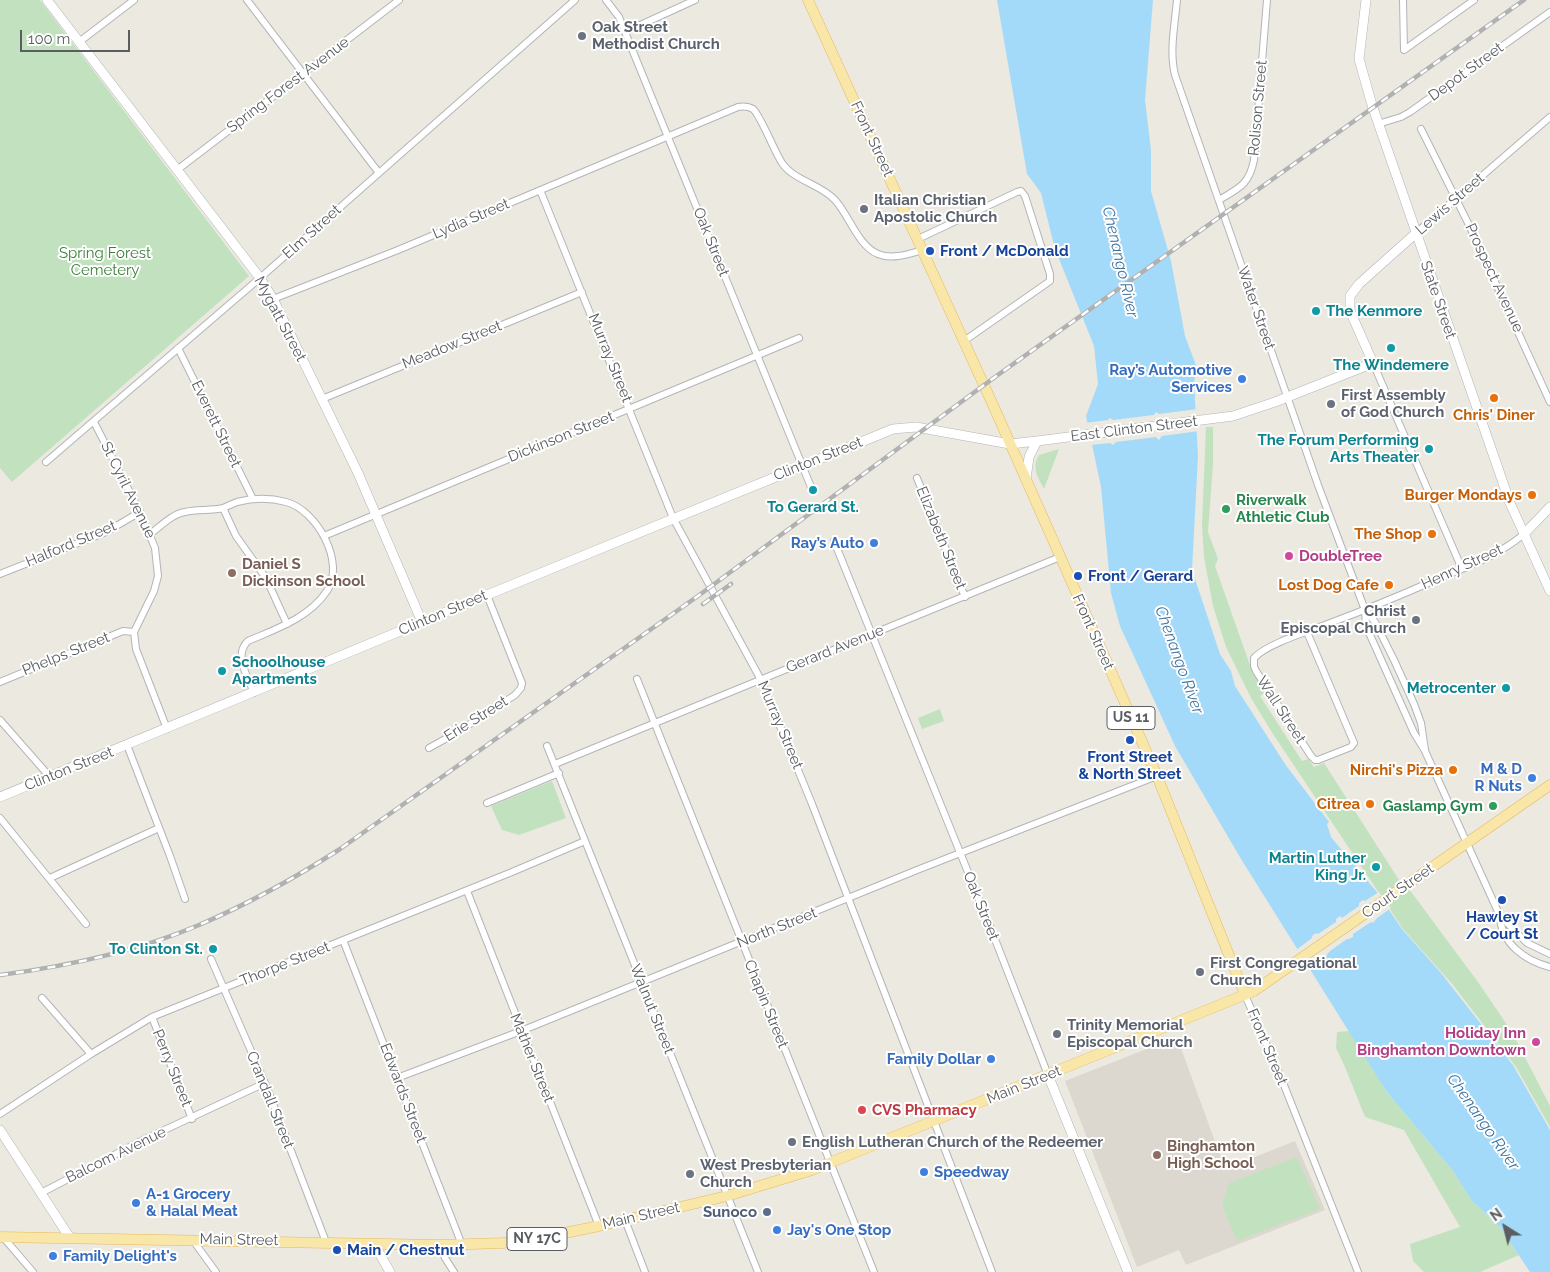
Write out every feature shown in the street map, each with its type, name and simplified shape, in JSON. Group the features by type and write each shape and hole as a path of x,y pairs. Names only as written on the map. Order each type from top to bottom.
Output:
{"main road":[{"name":"Front Street","path":"808,0 964,341 1157,776 1245,995"},
{"name":"Court Street","path":"1245,995 1293,964 1550,785"},
{"name":"Main Street","path":"2,1237 440,1245 530,1240 625,1220 758,1188 830,1163 1245,995"}],"street":[{"name":"Mygatt Street","path":"47,0 260,278 322,399 376,513 422,622"},
{"path":"80,42 134,0"},
{"path":"247,0 379,173"},
{"name":"Spring Forest Avenue","path":"177,170 399,0"},
{"name":"Elm Street","path":"46,462 260,278 576,0"},
{"name":"Oak Street","path":"606,0 619,17 626,32 811,487"},
{"path":"626,32 696,0"},
{"name":"Water Street","path":"1177,0 1172,64 1287,397 1365,610 1366,626 1500,916"},
{"name":"Rolison Street","path":"1219,200 1245,182 1251,172 1254,160 1267,0"},
{"name":"State Street","path":"1366,0 1359,59 1360,68 1415,234 1503,485 1550,591"},
{"path":"1403,0 1404,50 1474,0"},
{"name":"Depot Street","path":"1378,124 1402,117 1410,112 1550,12"},
{"name":"Lydia Street","path":"272,299 398,250 738,107 746,106 752,109 758,117 785,168 823,189 836,200 859,236 876,254 885,257 897,256 923,250"},
{"name":"Lewis Street","path":"1373,363 1350,310 1349,302 1352,292 1415,234 1550,117"},
{"name":"Prospect Avenue","path":"1421,129 1456,198 1550,402"},
{"name":"Murray Street","path":"540,190 673,518 761,680 812,804 992,1272"},
{"path":"918,239 1017,192 1020,191 1025,196 1050,274 1050,281 964,341"},
{"name":"Meadow Street","path":"322,399 582,292"},
{"name":"Dickinson Street","path":"324,536 798,338"},
{"name":"Everett Street","path":"178,348 253,499"},
{"path":"1373,363 1462,569"},
{"name":"East Clinton Street","path":"887,431 901,427 916,427 1010,444 1216,419 1242,413 1287,397 1373,363"},
{"name":"St Cyril Avenue","path":"94,422 140,512 155,548 158,576 154,591 134,632"},
{"name":"Clinton Street","path":"0,797 887,431"},
{"path":"1026,479 1029,457 1037,441"},
{"name":"Elizabeth Street","path":"917,478 965,597"},
{"path":"150,534 180,513 223,508 236,502 253,499 287,502 312,519 324,536 334,570 328,591 313,607 288,624 248,641 240,651 241,659 254,693"},
{"name":"Henry Street","path":"1254,658 1263,651 1462,569 1512,544 1550,507"},
{"path":"223,508 236,536 266,578 288,624"},
{"name":"Halford Street","path":"0,574 106,532 140,512"},
{"name":"Oak Street","path":"834,541 1128,1272"},
{"name":"Gerard Avenue","path":"555,764 1060,558"},
{"name":"Erie Street","path":"429,748 515,695 521,688 522,682 487,595"},
{"name":"Water Street","path":"1365,610 1375,622 1414,704 1422,723 1425,751"},
{"name":"Phelps Street","path":"0,682 123,631 134,632"},
{"path":"134,632 136,649 167,729"},
{"name":"Wall Street","path":"1254,658 1256,671 1310,756 1315,760 1350,748 1354,743 1307,632"},
{"name":"Chapin Street","path":"637,679 874,1272"},
{"path":"1,724 50,777"},
{"path":"127,745 185,898"},
{"name":"Walnut Street","path":"547,746 640,982 758,1272"},
{"path":"487,803 558,773"},
{"name":"North Street","path":"397,1078 521,1031 917,870 1157,776"},
{"path":"0,818 86,924"},
{"path":"50,878 159,828"},
{"name":"Thorpe Street","path":"0,1114 91,1054 152,1017 467,891 585,841"},
{"name":"Mather Street","path":"467,891 598,1226"},
{"path":"1500,916 1527,943 1550,954"},
{"path":"1500,916 1502,930 1514,947 1533,962 1550,967"},
{"name":"Edwards Street","path":"343,940 462,1245"},
{"name":"Crandall Street","path":"211,959 265,1083 326,1242"},
{"name":"Front Street","path":"1245,995 1282,1080 1356,1271"},
{"path":"42,998 91,1054"},
{"name":"Perry Street","path":"152,1017 192,1119"},
{"name":"Balcom Avenue","path":"41,1193 143,1140 192,1119 265,1083"},
{"path":"0,1130 70,1238"},
{"path":"625,1220 645,1272"},
{"path":"2,1237 33,1272"},
{"path":"192,1239 216,1272"},
{"path":"374,1244 390,1272"},
{"path":"440,1245 445,1258 454,1272"}],"shaded area":[{"name":"Binghamton High School","path":"1177,1037 1225,1169 1295,1141 1325,1210 1186,1265 1179,1250 1137,1267 1065,1081"}],"green space":[{"name":"Spring Forest Cemetery","path":"0,0 40,0 249,276 12,482 0,468"},
{"path":"1206,427 1213,427 1213,464 1208,532 1218,559 1215,566 1251,668 1266,692 1260,696 1302,761 1308,759 1314,767 1324,763 1399,880 1412,893 1478,982 1512,1032 1550,1106 1550,1127 1516,1067 1453,985 1403,929 1251,698 1226,647 1213,606 1204,557 1202,525"},
{"path":"1059,449 1044,489 1035,468 1037,459 1039,455"},
{"path":"940,709 944,721 922,729 918,718"},
{"path":"552,781 566,818 519,835 502,830 491,806"},
{"path":"1350,1031 1386,1091 1453,1171 1472,1201 1500,1227 1519,1255 1480,1272 1424,1272 1413,1261 1410,1244 1460,1227 1404,1130 1365,1117 1336,1048 1337,1032"},
{"path":"1297,1157 1320,1209 1237,1241 1222,1205 1229,1183"}],"water":[{"name":"Chenango River","path":"997,0 1153,0 1145,100 1151,150 1151,191 1171,261 1185,336 1197,368 1194,382 1198,456 1192,570 1220,654 1231,671 1235,686 1285,764 1329,822 1327,824 1331,837 1376,891 1402,929 1441,973 1513,1065 1550,1130 1550,1272 1530,1272 1500,1227 1472,1201 1453,1171 1386,1091 1241,859 1175,746 1120,626 1111,593 1101,487 1086,416 1098,384 1094,346 1055,249 1041,193 1027,174"}],"pier":[{"path":"1198,409 1199,431 1162,436 1159,440 1156,437 1116,442 1113,445 1110,443 1091,445 1085,423 1108,420 1110,418 1113,420 1154,415 1156,412 1159,414"},
{"path":"1379,892 1391,908 1373,923 1371,922 1353,934 1353,937 1347,939 1326,956 1324,955 1307,967 1296,950 1316,933 1318,934 1336,922 1336,919 1340,916 1342,918 1359,906 1359,903 1363,900 1365,901"}],"railway":[{"path":"0,975 101,957 175,935 253,899 340,849 698,596 995,377 1524,0"},
{"path":"703,604 731,584"}],"place":[{"name":"Oak Street Methodist Church","path":"582,36"},
{"name":"Italian Christian Apostolic Church","path":"864,209"},
{"name":"Front / McDonald","path":"930,251"},
{"name":"The Kenmore","path":"1316,311"},
{"name":"The Windemere","path":"1391,348"},
{"name":"Ray’s Automotive Services","path":"1242,379"},
{"name":"Chris' Diner","path":"1494,398"},
{"name":"First Assembly of God Church","path":"1331,404"},
{"name":"The Forum Performing Arts Theater","path":"1429,449"},
{"name":"To Gerard St.","path":"813,490"},
{"name":"Burger Mondays","path":"1532,495"},
{"name":"Riverwalk Athletic Club","path":"1226,509"},
{"name":"The Shop","path":"1432,534"},
{"name":"Ray’s Auto","path":"874,543"},
{"name":"DoubleTree","path":"1289,556"},
{"name":"Daniel S Dickinson School","path":"232,573"},
{"name":"Front / Gerard","path":"1078,576"},
{"name":"Lost Dog Cafe","path":"1389,585"},
{"name":"Christ Episcopal Church","path":"1416,620"},
{"name":"Schoolhouse Apartments","path":"222,671"},
{"name":"Metrocenter","path":"1506,688"},
{"name":"Front Street & North Street","path":"1130,740"},
{"name":"Nirchi's Pizza","path":"1453,770"},
{"name":"M & D R Nuts","path":"1532,778"},
{"name":"Citrea","path":"1370,804"},
{"name":"Gaslamp Gym","path":"1493,806"},
{"name":"Martin Luther King Jr.","path":"1376,867"},
{"name":"Hawley St / Court St","path":"1502,900"},
{"name":"To Clinton St.","path":"213,949"},
{"name":"First Congregational Church","path":"1200,972"},
{"name":"Trinity Memorial Episcopal Church","path":"1057,1034"},
{"name":"Holiday Inn Binghamton Downtown","path":"1536,1042"},
{"name":"Family Dollar","path":"991,1059"},
{"name":"CVS Pharmacy","path":"862,1110"},
{"name":"English Lutheran Church of the Redeemer","path":"792,1142"},
{"name":"Binghamton High School","path":"1157,1155"},
{"name":"Speedway","path":"924,1172"},
{"name":"West Presbyterian Church","path":"690,1174"},
{"name":"A-1 Grocery & Halal Meat","path":"136,1203"},
{"name":"Sunoco","path":"767,1212"},
{"name":"Jay's One Stop","path":"777,1230"},
{"name":"Main / Chestnut","path":"337,1250"},
{"name":"Family Delight's","path":"53,1256"}]}
